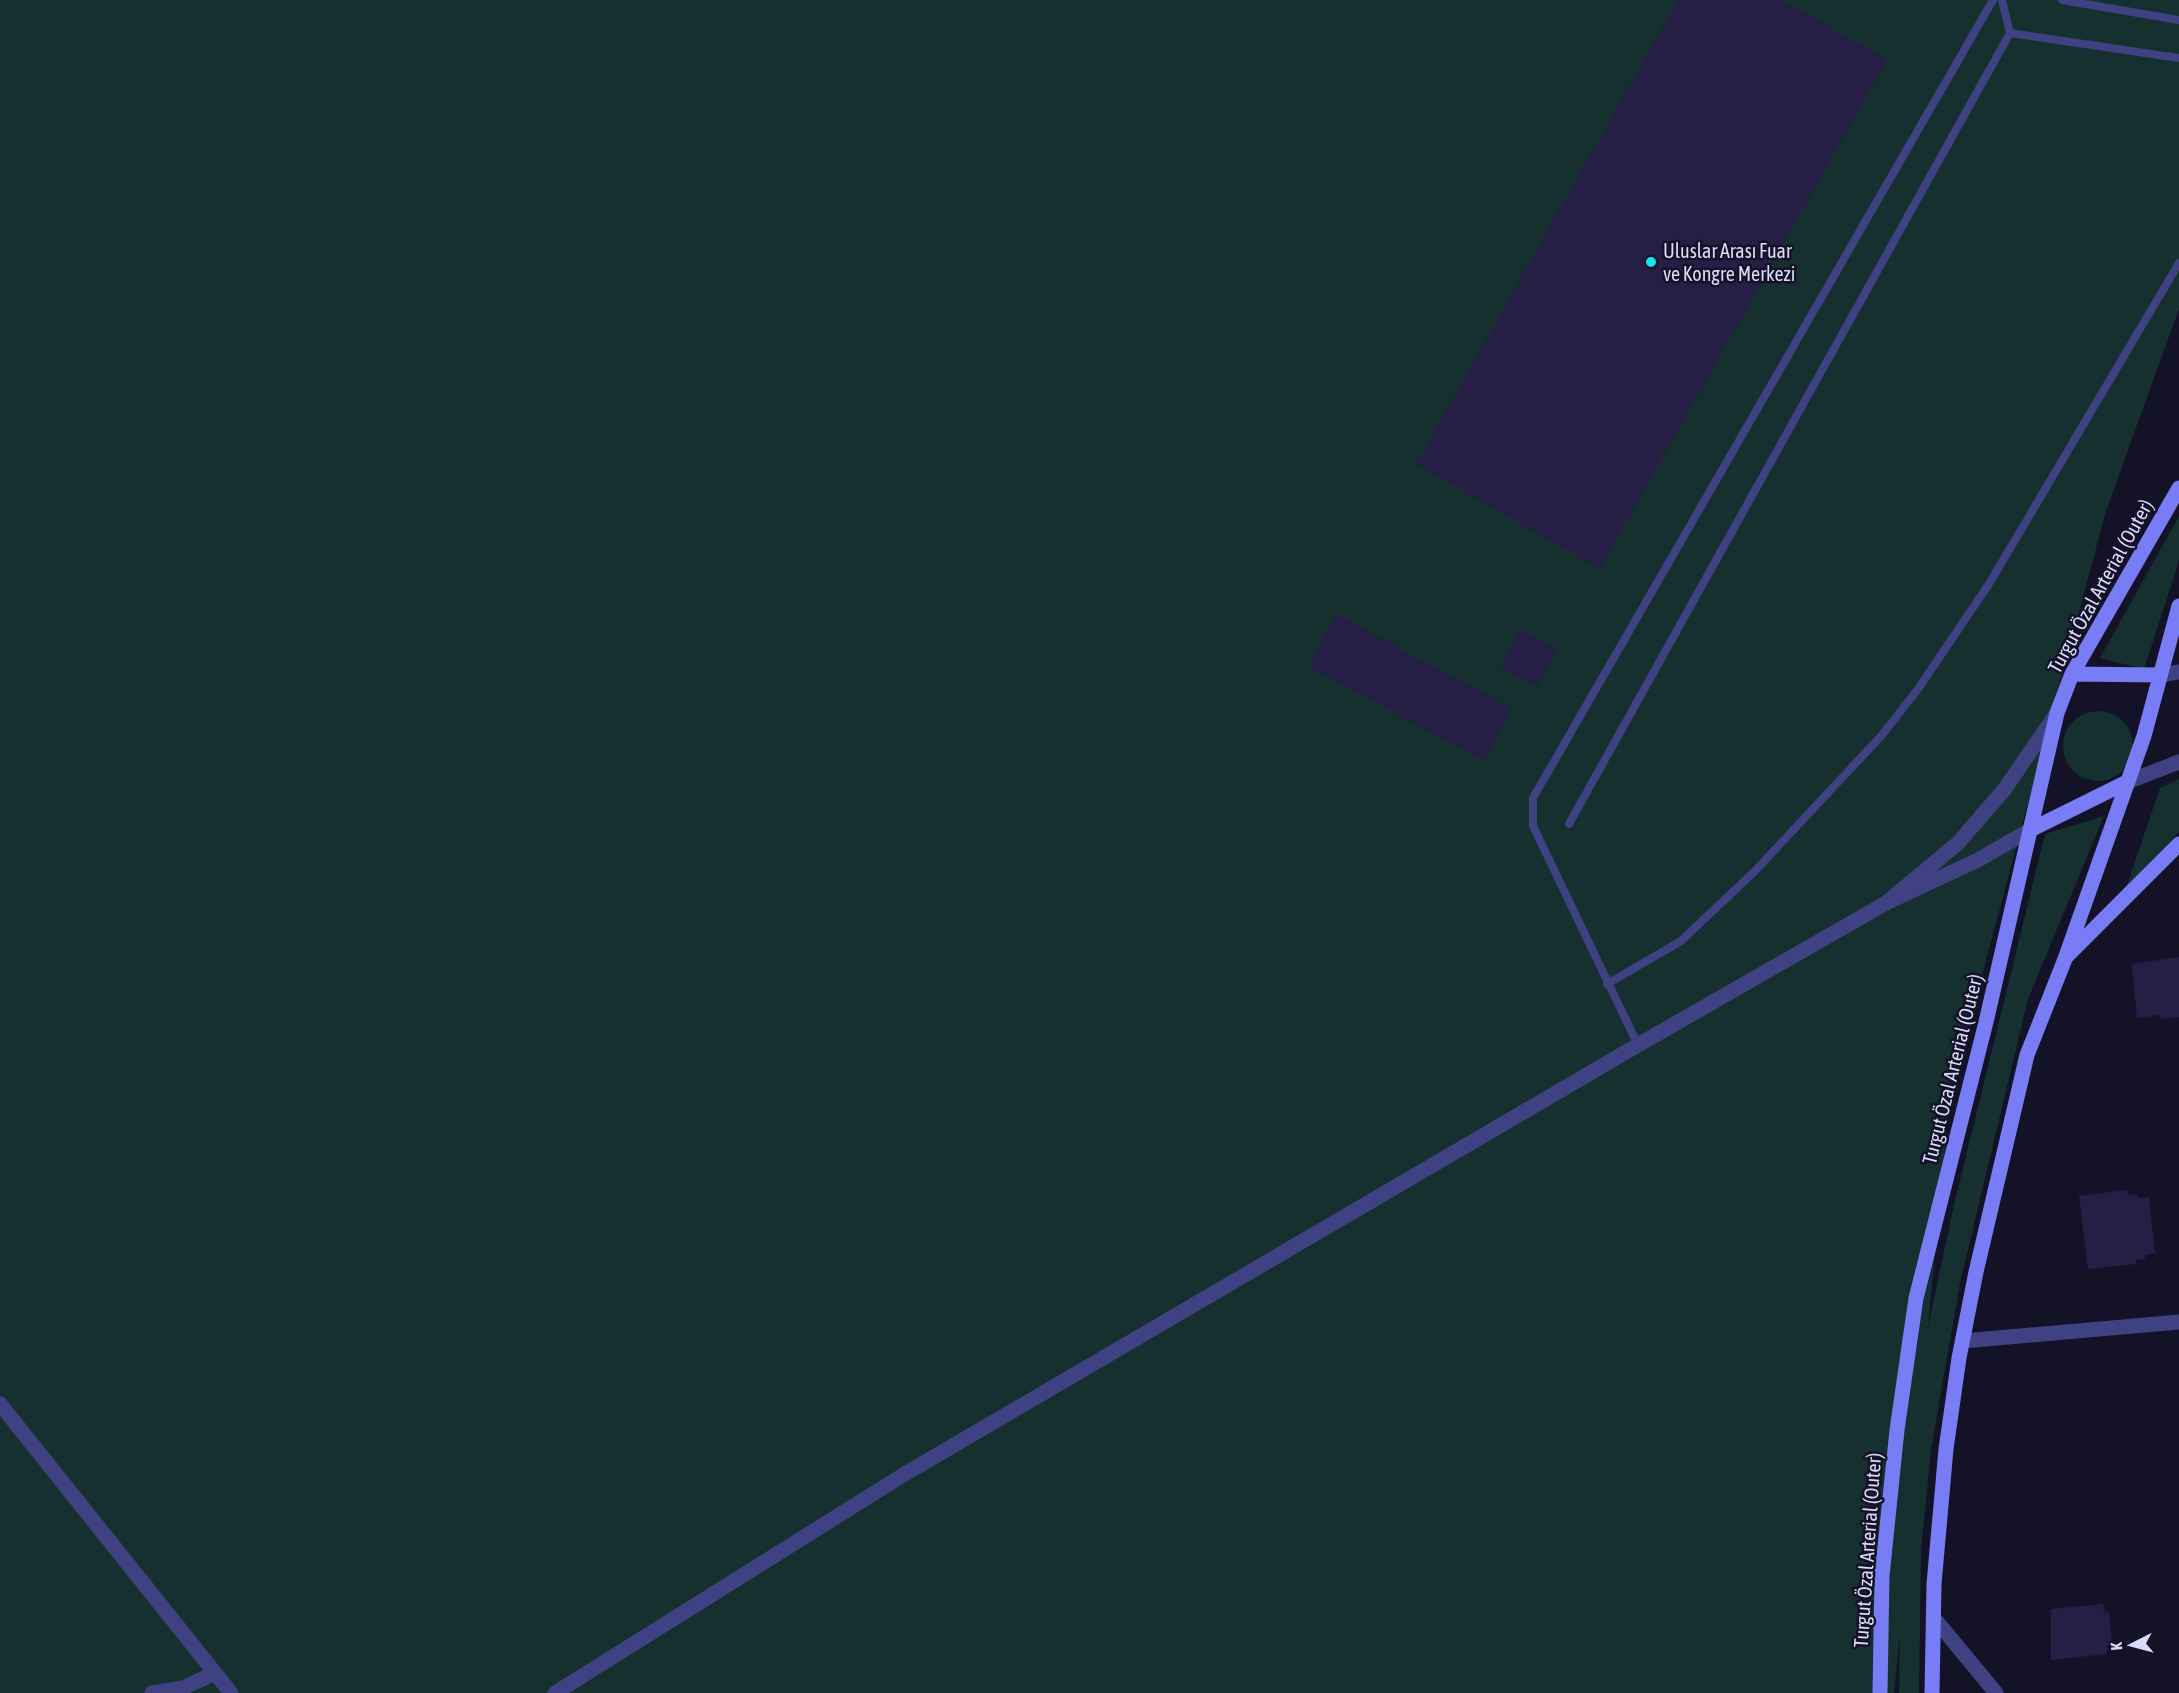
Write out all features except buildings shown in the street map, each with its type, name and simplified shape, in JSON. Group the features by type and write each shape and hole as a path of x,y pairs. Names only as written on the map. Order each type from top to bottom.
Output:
{"main road":[{"name":"Turgut Özal Arterial (Outer)","path":"1880,1693 1882,1576 1897,1430 1916,1298 1986,1023 2057,713 2072,674 2179,488"},
{"path":"1932,1693 1934,1584 1946,1449 1962,1341 1976,1272 2026,1055 2065,958 2144,736 2179,606"},
{"path":"2072,674 2160,675"},
{"path":"2030,830 2127,782"},
{"path":"2065,958 2179,844"}],"street":[{"path":"2160,675 2179,672"},
{"path":"1886,903 1958,843 2004,790 2057,713"},
{"path":"2127,782 2179,762"},
{"path":"555,1693 903,1475 1638,1045 1886,903 1978,860 2030,830"},
{"path":"1962,1341 2179,1322"},
{"path":"0,1404 231,1693"},
{"path":"1934,1618 1995,1693"},
{"path":"152,1693 183,1688 215,1673"}],"lane":[{"path":"1638,1045 1533,826 1533,798 1993,0"},
{"path":"1569,824 2010,33 2002,0"},
{"path":"2061,0 2179,20"},
{"path":"2010,33 2179,58"},
{"path":"1607,984 1681,941 1797,828 1889,726 1918,689 1989,584 2179,263"}],"green space":[{"path":"0,0 2179,0 2179,309 2106,511 1950,1095 1928,1327 1953,1209 2045,834 2104,816 2028,999 1960,1283 1931,1450 1921,1552 1919,1693 1899,1693 1900,1635 1894,1693 0,1693"},
{"path":"2179,516 2179,561 2144,669 2100,658"},
{"path":"2091,711 2105,711 2118,717 2127,726 2133,739 2131,759 2123,771 2105,781 2091,781 2078,775 2069,766 2063,753 2063,739 2069,726 2078,717"},
{"path":"2179,779 2179,832 2126,888 2160,788"}],"place":[{"name":"Uluslar Arası Fuar ve Kongre Merkezi","path":"1651,262"}]}
